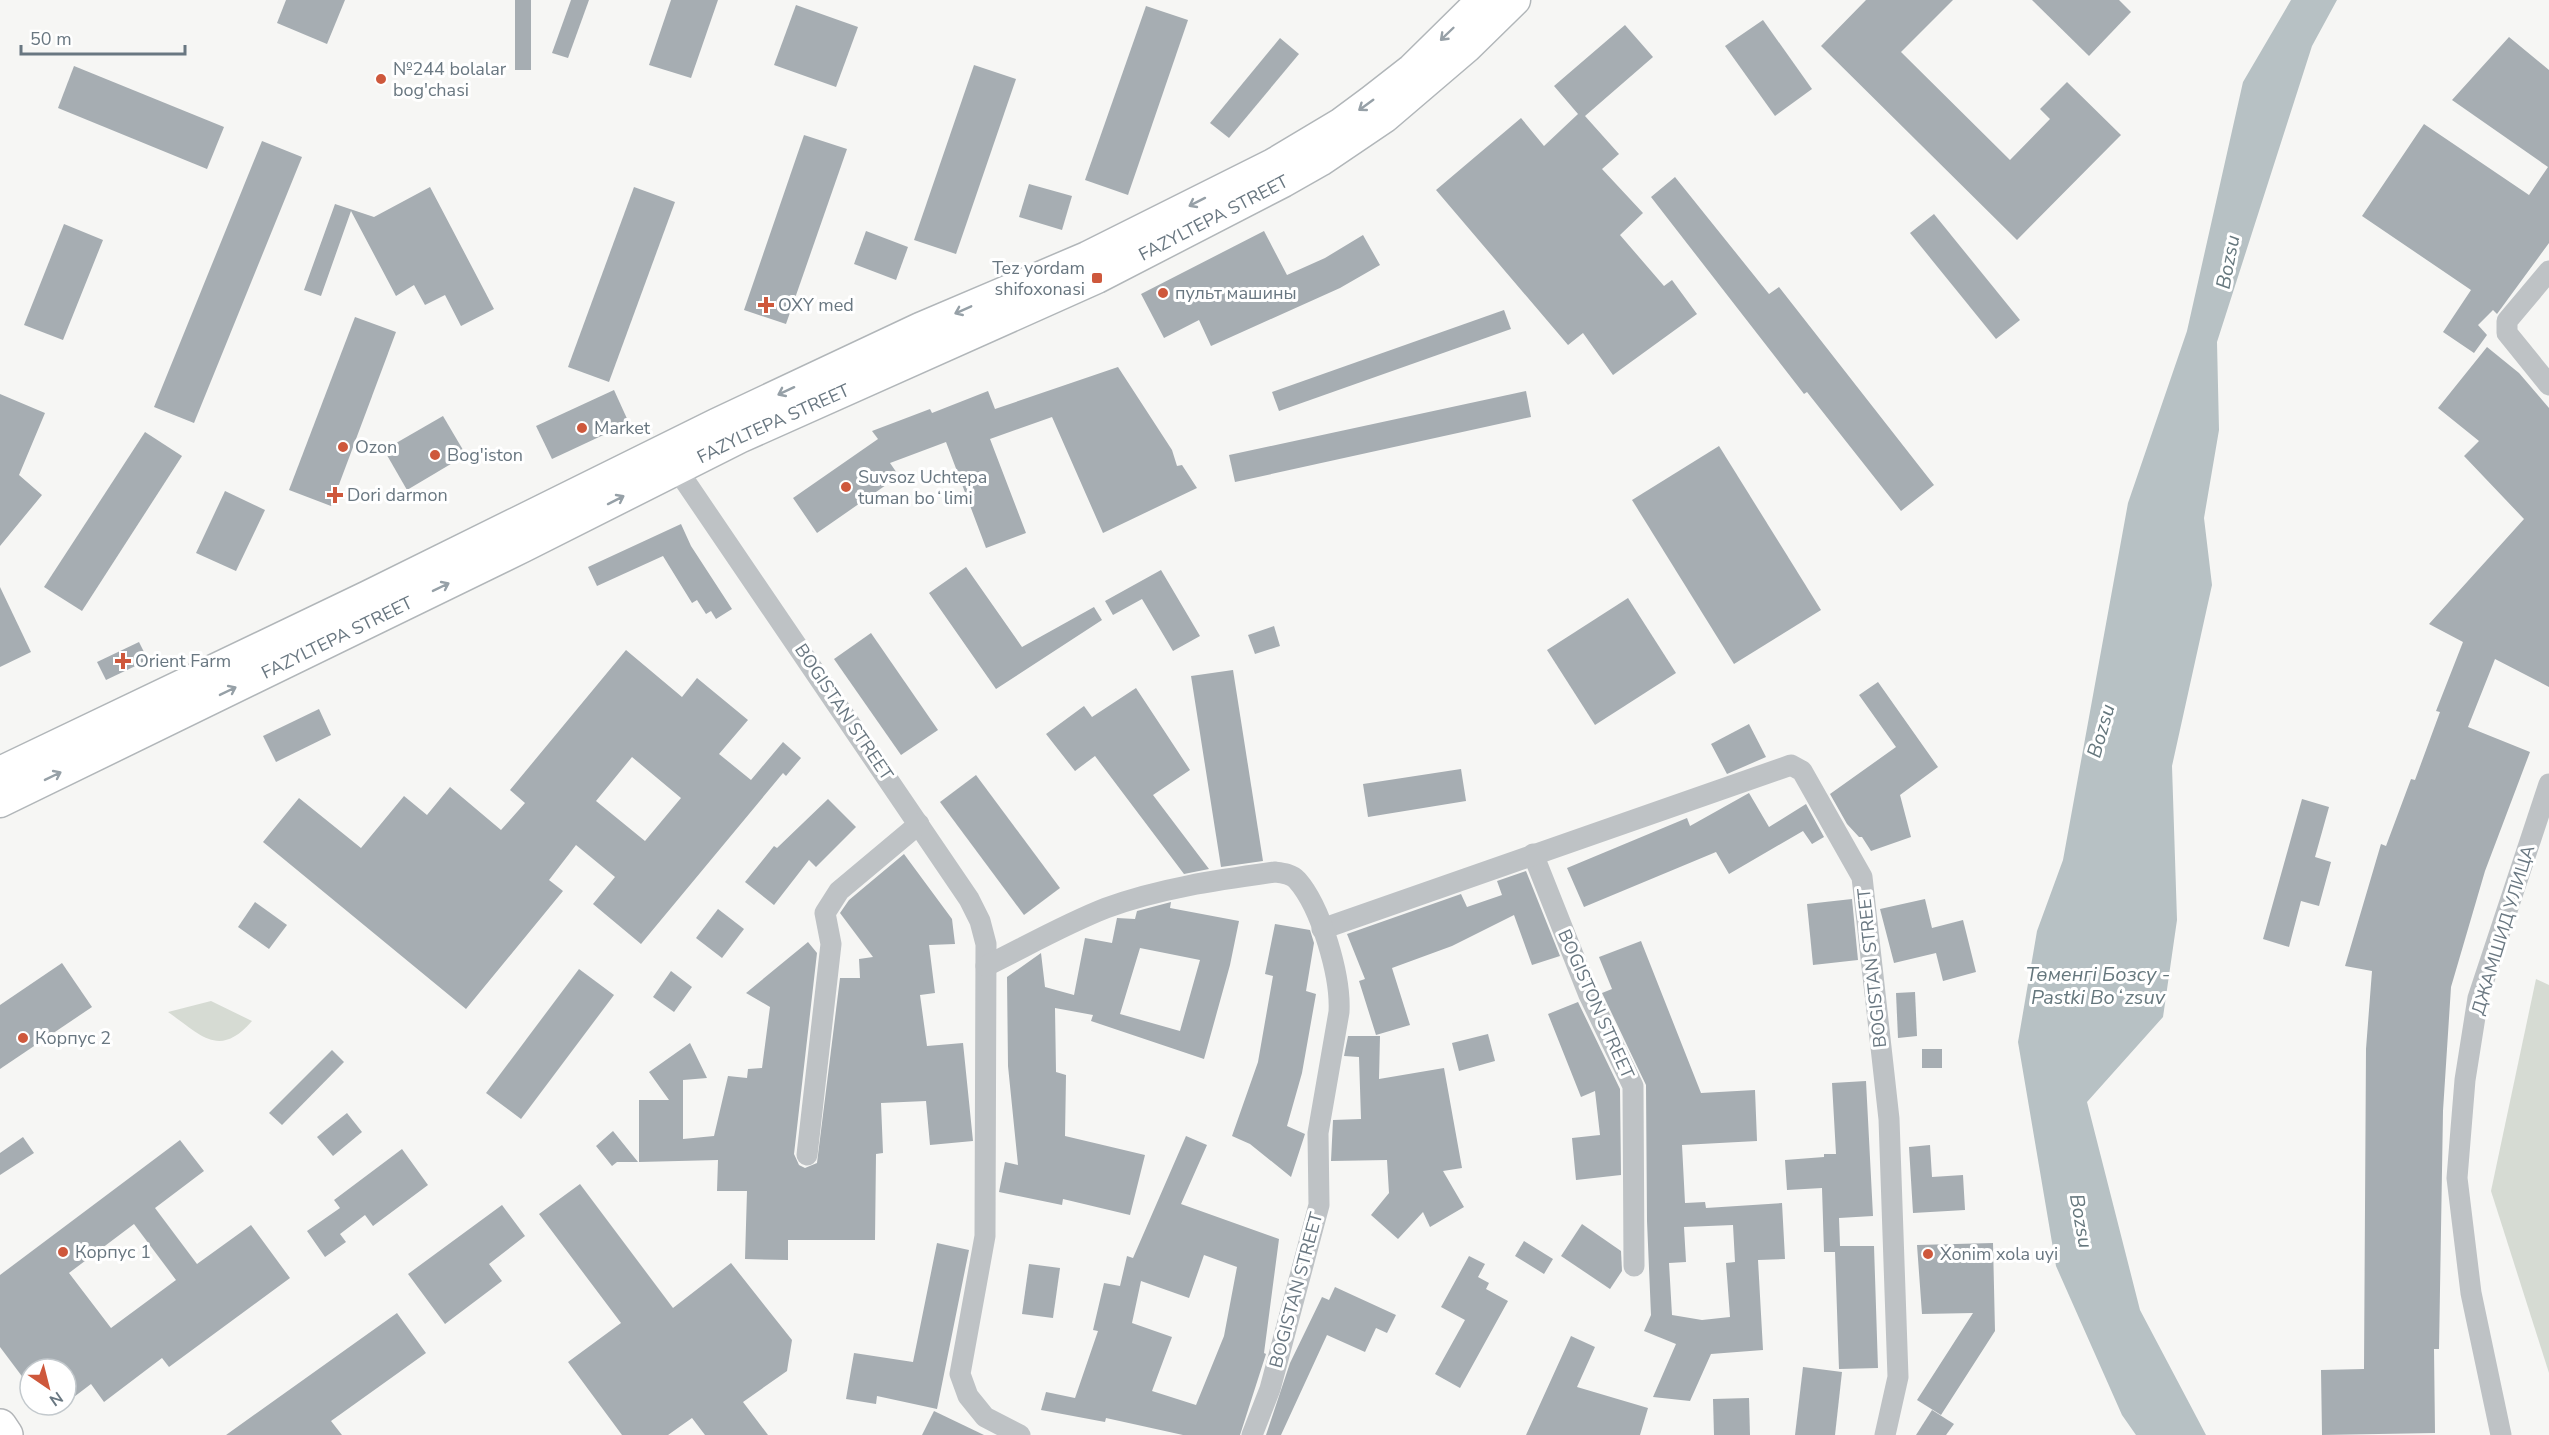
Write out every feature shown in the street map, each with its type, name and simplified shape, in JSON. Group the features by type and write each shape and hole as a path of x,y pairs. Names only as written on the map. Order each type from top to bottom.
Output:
{"highway":[{"path":"0,1426 6,1435"}],"main road":[{"name":"FAZYLTEPA STREET","path":"0,802 529,544 670,459 902,337 1087,257 1273,164 1340,124 1412,69 1482,0"},
{"name":"FAZYLTEPA STREET","path":"0,772 368,596 670,459 885,370 1097,278 1293,177 1385,117 1467,47 1515,0"}],"street":[{"path":"2549,271 2507,321 2507,333 2549,385"},
{"name":"BOGISTAN STREET","path":"670,459 858,732 969,899 980,921 986,944 985,1236 960,1374 968,1396 985,1417 1020,1435"},
{"name":"BOGISTAN STREET","path":"1323,929 1791,765 1802,771 1862,877 1889,1119 1898,1377 1885,1435"},
{"name":"ДЖАМШИД УЛИЦА","path":"2500,1435 2471,1293 2457,1178 2465,1080 2478,998 2549,784"},
{"path":"807,1155 831,944 825,913 839,891 919,824"},
{"name":"BOGISTON STREET","path":"1533,854 1589,995 1633,1086 1634,1266"},
{"name":"BOGISTAN STREET","path":"986,966 1104,909 1146,895 1206,882 1275,872 1286,873 1296,879 1323,929 1336,970 1340,993 1339,1012 1318,1133 1319,1205 1270,1389 1252,1435"}],"shaded area":[{"path":"2536,979 2549,985 2549,1373 2491,1191"},
{"path":"211,1001 252,1021 230,1039 220,1041 200,1035 168,1012"}],"water":[{"name":"Төменгі Бозсу - Pastki Boʻzsuv","path":"2291,0 2337,0 2312,46 2217,342 2219,430 2204,518 2212,585 2172,766 2177,920 2163,1017 2087,1102 2140,1310 2206,1435 2136,1435 2122,1415 2056,1266 2018,1042 2037,931 2063,860 2128,503 2187,331 2243,82"}],"building":[{"path":"286,0 345,0 327,44 277,23"},
{"path":"515,0 531,0 531,70 515,70"},
{"path":"571,0 589,0 568,58 552,53"},
{"path":"671,0 718,0 691,78 649,65"},
{"path":"1866,0 1953,0 1901,52 2010,160 2050,119 2040,109 2067,82 2121,135 2017,240 1821,46"},
{"path":"2032,0 2119,0 2131,12 2089,56"},
{"path":"796,5 858,27 836,87 774,65"},
{"path":"1146,6 1188,20 1128,195 1085,180"},
{"path":"1763,20 1812,89 1775,116 1725,46"},
{"path":"1625,25 1653,57 1585,116 1619,154 1602,169 1643,213 1620,235 1664,286 1672,280 1697,314 1613,375 1583,333 1568,345 1436,190 1521,118 1544,146 1578,114 1554,86"},
{"path":"2509,37 2549,70 2549,243 2497,314 2493,310 2478,325 2487,335 2474,353 2443,332 2471,290 2362,216 2424,124 2529,195 2548,167 2452,100"},
{"path":"1280,38 1299,54 1229,138 1210,123"},
{"path":"974,65 1016,79 956,254 914,240"},
{"path":"74,66 224,127 207,169 58,108"},
{"path":"804,135 847,149 786,324 744,310"},
{"path":"262,141 302,157 194,423 154,407"},
{"path":"1675,177 1769,294 1779,287 1934,485 1901,511 1807,392 1804,394 1651,197"},
{"path":"1029,184 1072,196 1062,230 1019,217"},
{"path":"430,187 494,309 461,326 445,295 425,305 414,285 396,296 351,211 321,296 304,290 335,204 374,217"},
{"path":"634,187 675,202 609,382 568,367"},
{"path":"1934,214 2020,320 1996,339 1910,233"},
{"path":"64,224 103,240 63,340 24,325"},
{"path":"866,231 908,247 896,280 854,264"},
{"path":"1264,231 1287,275 1325,258 1363,235 1380,265 1340,288 1211,346 1199,320 1164,338 1141,294"},
{"path":"1504,310 1511,329 1279,411 1272,392"},
{"path":"355,317 396,332 331,506 289,490"},
{"path":"2487,347 2519,373 2549,408 2549,687 2495,659 2468,727 2530,752 2485,871 2451,987 2443,1111 2439,1349 2434,1349 2435,1433 2322,1435 2321,1370 2364,1369 2366,1049 2372,971 2345,966 2381,844 2386,846 2411,779 2415,780 2440,712 2436,711 2463,642 2429,624 2524,519 2464,456 2479,441 2438,408"},
{"path":"1118,367 1172,450 1177,466 1182,465 1197,488 1103,533 1052,417 990,439 1026,533 986,548 946,442 890,463 899,476 817,533 793,498 878,439 872,431 930,409 932,413 988,391 995,409"},
{"path":"614,390 629,423 552,459 536,426"},
{"path":"1526,391 1531,417 1235,482 1229,455"},
{"path":"0,394 45,413 19,475 42,495 0,546"},
{"path":"443,416 466,455 407,490 384,450"},
{"path":"145,432 182,456 82,611 44,587"},
{"path":"1719,446 1821,610 1734,664 1632,500"},
{"path":"225,491 265,510 236,571 196,553"},
{"path":"681,524 691,546 732,609 716,619 711,611 706,614 697,600 692,603 663,556 597,586 588,567"},
{"path":"966,567 1022,647 1094,607 1102,620 996,689 929,593"},
{"path":"1161,570 1200,636 1173,651 1142,599 1113,615 1105,601"},
{"path":"0,587 31,652 0,667"},
{"path":"1628,598 1676,673 1595,725 1547,650"},
{"path":"1274,626 1280,646 1255,654 1248,635"},
{"path":"871,633 938,730 901,755 834,659"},
{"name":"Orient Farm","path":"139,642 148,660 106,680 97,662"},
{"path":"626,650 682,697 697,678 748,720 719,754 751,780 783,742 801,758 786,776 783,773 641,944 593,904 615,877 576,845 549,880 563,891 466,1009 263,842 299,798 361,848 404,796 427,815 450,787 501,830 525,803 510,790","holes":["632,757 681,798 645,841 596,801"]},
{"path":"1233,670 1263,861 1221,867 1191,676"},
{"path":"1878,682 1938,767 1900,795 1911,837 1871,851 1862,837 1859,837 1847,824 1830,794 1896,747 1859,695"},
{"path":"1136,688 1190,770 1153,795 1209,869 1184,874 1095,756 1075,771 1046,734 1084,706 1092,717"},
{"path":"319,709 331,735 276,762 263,736"},
{"path":"1749,724 1766,757 1727,774 1711,744"},
{"path":"1461,769 1466,801 1368,817 1363,784"},
{"path":"976,775 1060,888 1024,915 940,802"},
{"path":"1749,793 1769,827 1806,804 1824,837 1812,844 1803,831 1729,874 1716,852 1584,907 1567,868 1687,818 1690,826"},
{"path":"828,799 856,827 816,867 809,860 774,905 745,882 774,846 777,848"},
{"path":"2302,799 2329,807 2315,857 2331,862 2319,906 2301,901 2289,947 2263,939"},
{"path":"904,854 952,919 955,944 929,945 935,993 920,995 927,1046 963,1043 973,1141 930,1145 926,1101 881,1103 883,1153 876,1154 875,1240 788,1240 788,1260 745,1259 747,1191 717,1191 718,1160 639,1162 639,1100 669,1100 649,1072 690,1043 707,1078 683,1080 683,1139 714,1136 728,1076 747,1078 748,1069 762,1068 770,1007 746,993 808,942 817,953 794,1154 799,1165 805,1168 817,1163 840,978 860,978 859,959 873,957 840,913 849,900"},
{"path":"1526,871 1560,956 1532,965 1514,915 1452,946 1392,968 1410,1025 1376,1035 1359,981 1365,979 1347,934 1461,894 1467,907 1502,895 1497,881"},
{"path":"1852,899 1858,960 1813,965 1807,904"},
{"path":"1925,899 1932,928 1963,920 1976,972 1943,981 1936,953 1894,963 1880,909"},
{"path":"255,902 287,925 269,949 238,927"},
{"path":"1171,902 1170,908 1239,921 1230,965 1204,1059 1091,1021 1093,1015 1055,1008 1056,1072 1066,1075 1065,1136 1145,1155 1130,1215 1063,1199 1062,1205 999,1192 1005,1162 1018,1165 1008,1066 1007,977 1041,953 1045,987 1074,995 1085,938 1112,943 1117,918 1135,919 1137,911","holes":["1140,948 1200,960 1180,1031 1120,1014"]},
{"path":"718,909 744,929 722,958 696,938"},
{"path":"1275,924 1310,930 1314,943 1306,991 1316,994 1302,1073 1287,1126 1305,1134 1291,1177 1250,1144 1232,1136 1258,1062 1273,976 1265,974"},
{"path":"1641,941 1701,1093 1755,1090 1757,1141 1682,1145 1685,1203 1705,1202 1706,1208 1782,1203 1785,1259 1758,1260 1763,1350 1711,1354 1690,1401 1653,1397 1676,1344 1644,1331 1651,1315 1647,1221 1646,1085 1602,993 1612,989 1599,957","holes":["1733,1225 1735,1262 1726,1263 1730,1317 1702,1320 1672,1315 1669,1263 1686,1262 1684,1227"]},
{"name":"Корпус 2","path":"62,963 92,1007 0,1069 0,1005"},
{"path":"579,969 614,995 521,1119 486,1093"},
{"path":"671,971 692,987 674,1012 653,997"},
{"path":"1915,992 1917,1036 1898,1038 1896,993"},
{"path":"1578,1002 1620,1089 1621,1175 1576,1180 1572,1138 1600,1135 1595,1091 1581,1097 1548,1014"},
{"path":"1488,1034 1495,1061 1459,1071 1452,1043"},
{"path":"1348,1036 1380,1036 1379,1079 1444,1068 1462,1168 1443,1171 1464,1207 1430,1227 1423,1212 1398,1239 1371,1215 1389,1193 1387,1160 1331,1161 1333,1120 1361,1119 1359,1057 1344,1056"},
{"path":"1922,1049 1942,1049 1942,1068 1922,1068"},
{"path":"332,1050 344,1062 282,1125 269,1113"},
{"path":"1866,1081 1873,1216 1839,1218 1840,1246 1874,1246 1878,1368 1839,1369 1835,1252 1824,1252 1822,1188 1787,1190 1785,1160 1836,1154 1832,1083"},
{"path":"347,1113 362,1132 333,1156 317,1137"},
{"path":"613,1131 638,1162 617,1162 612,1166 596,1146"},
{"path":"1186,1136 1207,1145 1181,1204 1279,1239 1264,1353 1266,1354 1240,1435 1183,1435 1106,1418 1105,1422 1041,1410 1046,1392 1075,1398 1098,1331 1093,1330 1104,1283 1120,1286 1127,1256 1133,1258","holes":["1204,1255 1237,1267 1224,1336 1196,1405 1152,1391 1172,1337 1132,1323 1141,1281 1189,1298"]},
{"path":"23,1137 34,1153 0,1175 0,1153"},
{"name":"Корпус 1","path":"180,1140 204,1171 155,1208 197,1264 251,1225 290,1278 169,1367 162,1358 104,1402 91,1384 78,1394 78,1357 18,1357 18,1371 0,1347 0,1275","holes":["134,1224 176,1280 111,1328 69,1273"]},
{"path":"1930,1145 1932,1177 1963,1175 1965,1210 1913,1213 1909,1147"},
{"path":"402,1149 428,1185 373,1226 365,1215 340,1234 346,1242 325,1257 307,1231 340,1208 334,1200"},
{"path":"580,1184 673,1308 731,1263 792,1340 787,1371 743,1402 768,1435 705,1435 692,1418 668,1435 622,1435 568,1362 621,1323 539,1214"},
{"path":"502,1205 525,1236 489,1264 502,1281 445,1324 408,1274"},
{"path":"1582,1224 1621,1251 1622,1271 1610,1289 1561,1256"},
{"path":"1524,1241 1553,1259 1544,1274 1515,1256"},
{"path":"937,1243 969,1250 937,1409 877,1396 876,1404 846,1399 854,1353 913,1362"},
{"path":"1993,1243 1995,1331 1941,1415 1917,1400 1973,1313 1922,1314 1917,1245"},
{"path":"1469,1256 1485,1264 1478,1277 1489,1283 1486,1289 1508,1301 1460,1388 1435,1374 1465,1320 1441,1307"},
{"path":"1029,1264 1060,1268 1053,1318 1022,1314"},
{"path":"1335,1287 1396,1315 1387,1333 1376,1328 1365,1352 1327,1335 1281,1435 1266,1435 1290,1363 1322,1297 1329,1300"},
{"path":"397,1313 426,1353 331,1421 342,1435 226,1435"},
{"path":"1571,1336 1595,1347 1577,1387 1648,1408 1640,1435 1526,1435"},
{"path":"1803,1367 1842,1372 1835,1435 1795,1435"},
{"path":"1749,1398 1750,1435 1714,1435 1713,1399"},
{"path":"1932,1410 1954,1424 1946,1435 1916,1435"},
{"path":"934,1411 984,1435 922,1435"}],"place":[{"name":"№244 bolalar bog'chasi","path":"381,79"},
{"name":"Tez yordam shifoxonasi","path":"1097,278"},
{"name":"пульт машины","path":"1163,293"},
{"name":"OXY med","path":"766,305"},
{"name":"Market","path":"582,428"},
{"name":"Ozon","path":"343,447"},
{"name":"Bog'iston","path":"435,455"},
{"name":"Suvsoz Uchtepa tuman boʻlimi","path":"846,487"},
{"name":"Dori darmon","path":"335,495"},
{"name":"Orient Farm","path":"123,661"},
{"name":"Корпус 2","path":"23,1038"},
{"name":"Корпус 1","path":"63,1252"},
{"name":"Xonim xola uyi","path":"1928,1254"}],"water label":[{"name":"Bozsu","path":"2228,262"},
{"name":"Bozsu","path":"2101,731"},
{"name":"Bozsu","path":"2081,1221"}]}
